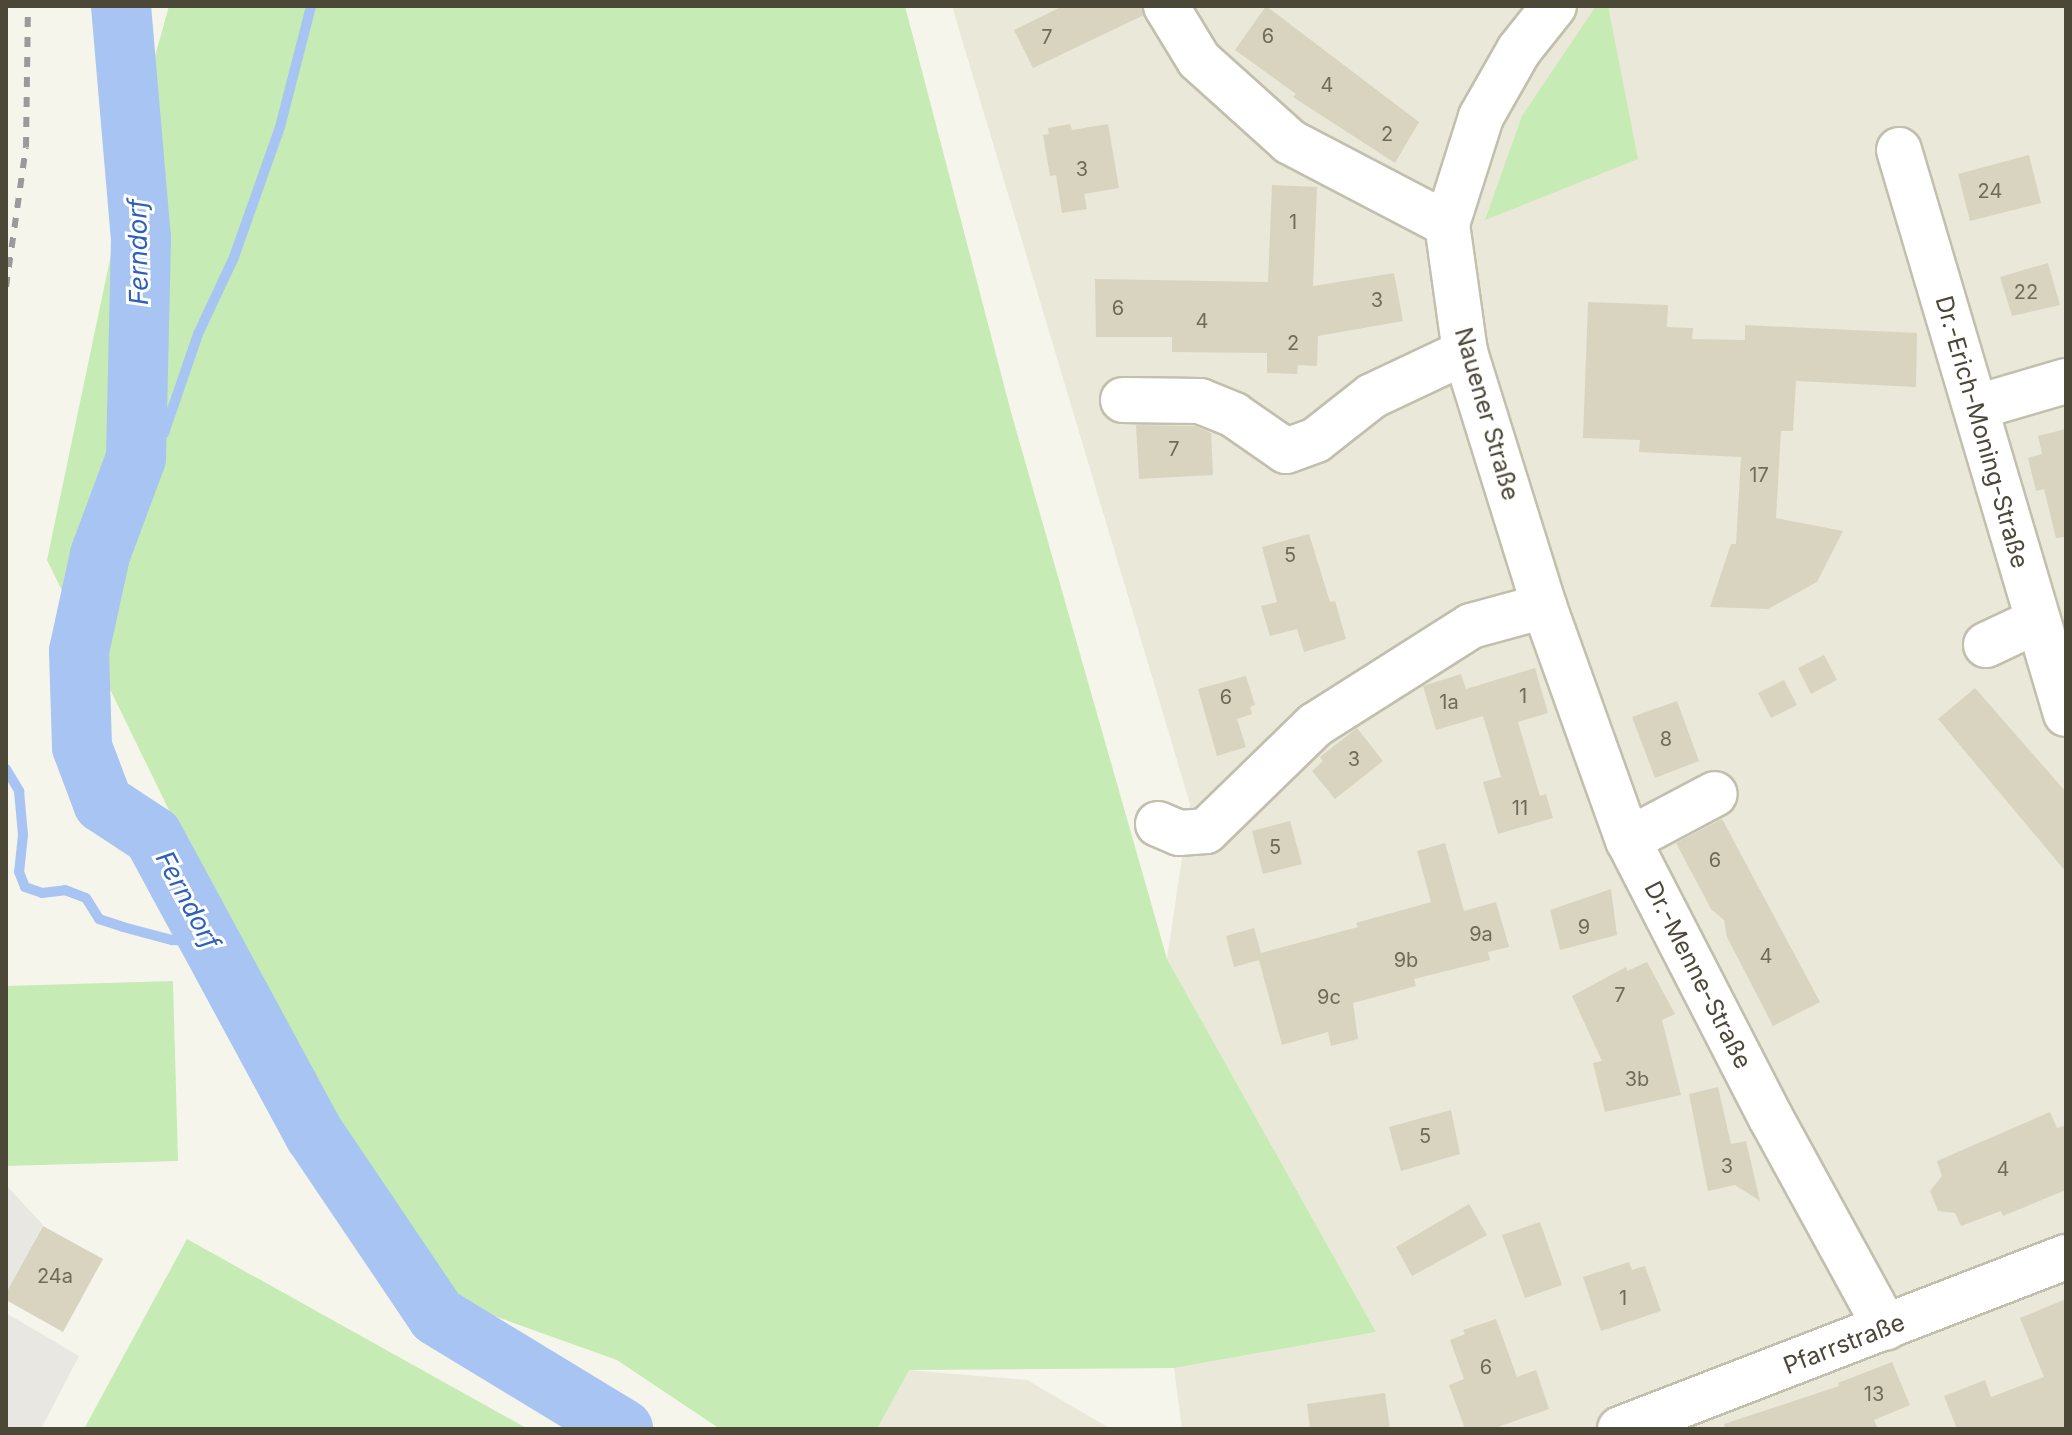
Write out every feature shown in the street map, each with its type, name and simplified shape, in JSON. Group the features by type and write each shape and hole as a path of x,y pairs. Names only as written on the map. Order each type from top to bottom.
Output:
{"street":[{"path":"1166,6 1199,60 1290,142 1447,224"},
{"name":"Nauener Straße","path":"1544,606 1465,352 1447,224 1481,117 1519,50 1554,6"},
{"name":"Dr.-Erich-Moning-Straße","path":"1899,150 1977,407 2037,621 2063,699"},
{"path":"1123,400 1200,401 1234,415 1286,451 1316,440 1372,396 1465,352"},
{"path":"1977,407 2066,381"},
{"path":"1158,824 1179,833 1206,831 1315,725 1471,626 1544,606"},
{"name":"Dr.-Menne-Straße","path":"1544,606 1628,840 1771,1118 1886,1328"},
{"path":"1986,645 2037,621"},
{"path":"1628,840 1715,794"},
{"name":"Pfarrstraße","path":"1620,1429 2066,1257"}],"shaded area":[{"path":"952,6 2066,6 2066,1429 1182,1429 1174,1368 1376,1332 1167,959 1190,804"},
{"path":"6,1185 43,1225 6,1293"},
{"path":"6,1313 79,1356 41,1429 6,1429"},
{"path":"908,1370 1027,1380 1111,1429 877,1429"}],"green space":[{"path":"169,6 905,6 1011,412 1167,959 1376,1332 1174,1368 909,1370 877,1429 720,1429 617,1360 447,1299 323,1126 47,560 145,92"},
{"path":"1596,6 1608,6 1638,159 1485,220 1522,116"},
{"path":"173,981 178,1161 6,1166 6,986"},
{"path":"187,1239 528,1429 84,1429"}],"building":[{"path":"1063,6 1141,6 1144,15 1033,68 1014,30"},
{"path":"1266,6 1419,122 1395,163 1293,97 1296,94 1235,50"},
{"path":"1070,124 1072,130 1108,124 1119,188 1084,194 1087,209 1062,213 1056,175 1050,176 1043,135 1049,134 1048,128"},
{"path":"2029,155 2041,203 1970,221 1958,174"},
{"path":"1272,185 1317,187 1313,286 1394,273 1403,321 1318,336 1317,366 1298,365 1297,374 1267,373 1267,353 1172,352 1172,337 1096,337 1095,279 1268,282"},
{"path":"2048,263 2060,305 2012,316 2000,277"},
{"path":"1588,302 1668,305 1667,327 1693,328 1692,339 1745,340 1745,325 1917,333 1916,387 1796,381 1793,431 1781,431 1776,518 1843,531 1817,582 1768,609 1710,607 1731,544 1736,544 1741,457 1639,452 1640,440 1583,438"},
{"path":"1136,425 1195,426 1211,433 1213,475 1139,479"},
{"path":"2066,429 2066,537 2056,538 2044,489 2036,491 2028,458 2042,454 2038,436"},
{"path":"1309,534 1330,602 1335,601 1346,639 1304,652 1297,629 1270,636 1261,606 1277,602 1262,547"},
{"path":"1824,655 1837,680 1811,694 1798,668"},
{"path":"1535,668 1548,713 1518,722 1540,796 1546,794 1553,818 1498,834 1483,782 1501,777 1483,716 1436,730 1423,686 1461,674 1466,689"},
{"path":"1246,676 1255,705 1250,707 1252,714 1237,719 1246,747 1217,756 1198,689"},
{"path":"1784,680 1797,705 1771,718 1758,693"},
{"path":"1975,688 2066,792 2066,872 1938,719"},
{"path":"1677,701 1699,761 1655,778 1632,717"},
{"path":"1357,728 1383,761 1335,799 1312,771 1323,761 1320,757"},
{"path":"1722,819 1820,1002 1773,1026 1727,937 1724,920 1711,909 1676,843"},
{"path":"1290,821 1302,864 1263,874 1252,831"},
{"path":"1445,843 1464,911 1496,902 1509,947 1488,952 1490,960 1414,979 1416,986 1353,1003 1358,1039 1331,1046 1328,1032 1282,1045 1259,960 1234,967 1226,936 1254,928 1261,953 1358,927 1356,923 1431,902 1417,851"},
{"path":"1611,889 1617,935 1560,950 1550,910"},
{"path":"1647,962 1675,1014 1662,1020 1681,1095 1605,1112 1593,1063 1602,1061 1572,996 1626,967 1627,971"},
{"path":"1718,1087 1731,1144 1746,1141 1760,1201 1735,1185 1708,1191 1689,1094"},
{"path":"1451,1110 1460,1154 1401,1171 1389,1127"},
{"path":"2050,1112 2057,1128 2066,1125 2066,1190 2003,1216 2001,1211 1961,1226 1955,1213 1938,1211 1930,1191 1942,1176 1937,1161"},
{"path":"1469,1204 1487,1235 1412,1276 1396,1247"},
{"path":"1540,1222 1562,1285 1525,1298 1502,1235"},
{"path":"43,1226 103,1259 63,1332 6,1300 6,1293"},
{"path":"1629,1262 1632,1270 1645,1266 1661,1311 1601,1331 1583,1277"},
{"path":"2066,1299 2066,1429 1957,1429 1944,1396 1985,1380 1991,1397 2044,1377 2020,1318"},
{"path":"1496,1319 1517,1377 1536,1370 1549,1409 1492,1429 1465,1429 1449,1385 1464,1379 1450,1340 1465,1334 1463,1330"},
{"path":"1892,1362 1910,1405 1874,1420 1878,1429 1725,1429 1724,1424 1839,1386 1838,1383"},
{"path":"1385,1393 1390,1429 1310,1429 1307,1404"}],"waterway":[{"name":"Ferndorf","path":"121,6 141,238 136,458 100,555 79,651 82,747 103,803 153,836 315,1135 437,1316 623,1429"},
{"path":"136,458 164,433 198,334 234,257 280,127 311,6"},
{"path":"6,769 19,791 23,835 19,872 25,887 42,893 65,890 86,898 99,919 123,927 172,940 213,942"}],"railway":[{"path":"6,287 26,147 28,6"}]}
